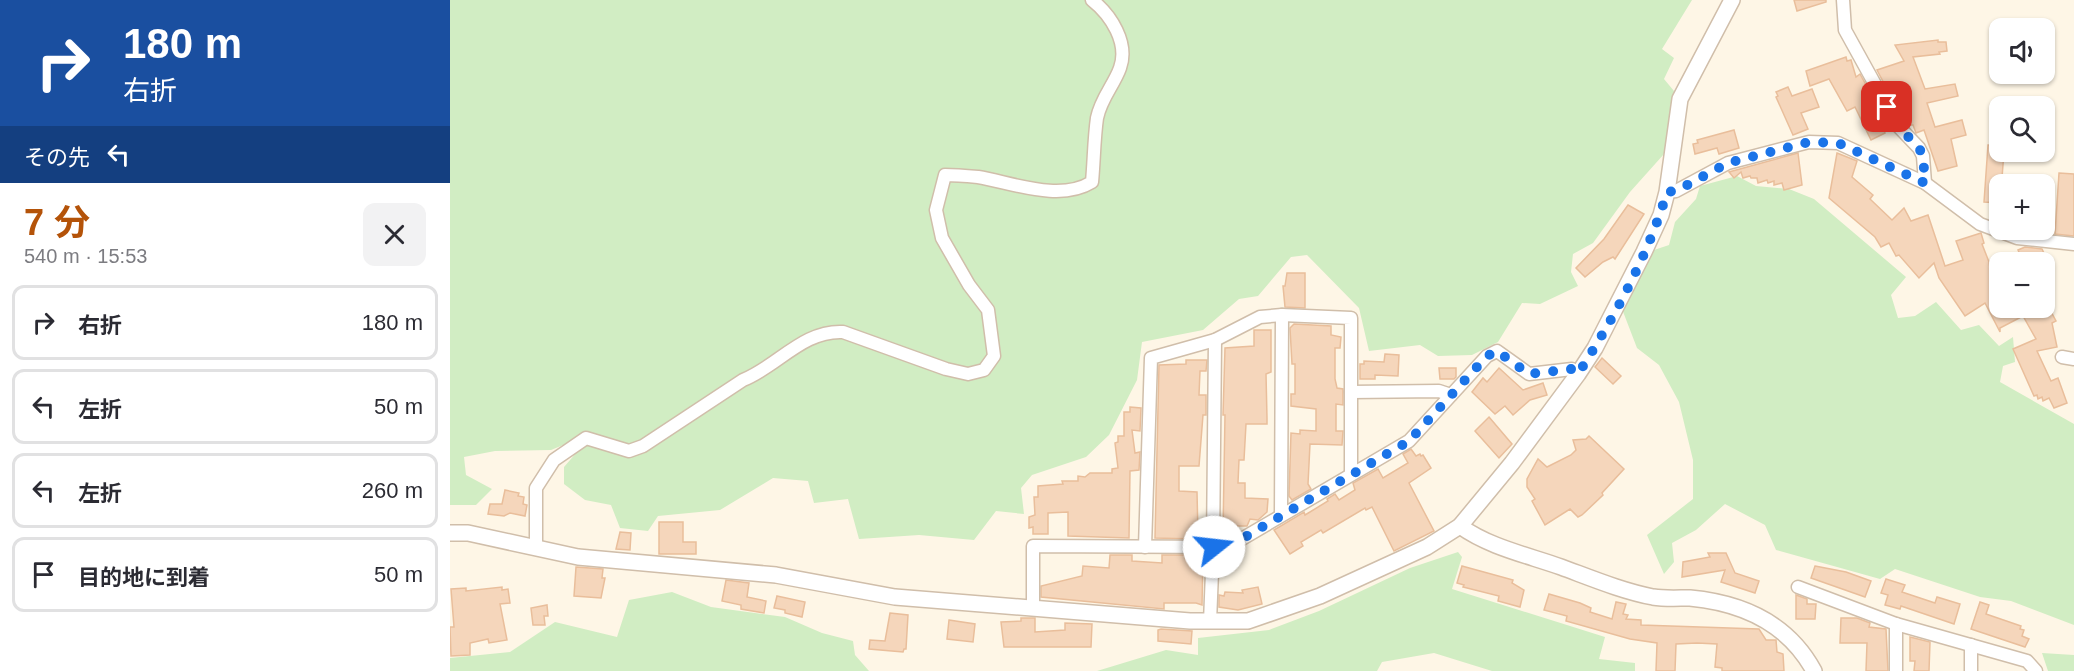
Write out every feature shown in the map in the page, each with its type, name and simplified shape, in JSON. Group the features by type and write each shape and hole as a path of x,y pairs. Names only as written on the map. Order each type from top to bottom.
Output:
{"street":[{"path":"536,548 536,488 554,460 586,438 629,451 643,446 805,341 829,332 843,332 946,369 968,374 984,370 994,356 988,310 969,285 942,238 936,210 938,195 945,175 975,177 1046,190 1082,189 1092,182 1098,117 1106,92 1121,68 1122,47 1118,31 1102,7 1092,0"},
{"path":"450,533 468,533 578,557 776,575 895,597 1210,622 1248,621 1320,596 1427,547 1460,526 1512,464 1578,374 1595,348 1644,252 1667,192 1680,99 1732,0"},
{"path":"1843,0 1845,30 1898,126 1919,148 1923,156 1925,183"},
{"path":"1667,192 1676,191 1728,163 1809,142 1838,143 1925,183 1980,224 2017,238 2074,244"},
{"path":"1281,514 1282,315"},
{"path":"1145,547 1151,358 1215,340 1260,317 1282,315 1351,318 1351,474"},
{"path":"1210,622 1214,547 1215,340"},
{"path":"1033,608 1033,546 1228,547 1409,441 1487,356 1497,351 1529,374 1572,369 1578,374"},
{"path":"1351,392 1439,391 1451,395"},
{"path":"1460,526 1478,539 1610,584 1654,597 1692,598 1731,604 1763,617 1787,634 1804,653 1814,671"},
{"path":"1798,587 1896,624 2027,661 2036,671"},
{"path":"1896,624 1896,671"},
{"path":"1971,645 1971,671"}],"green space":[{"path":"450,0 1692,0 1662,49 1674,58 1664,79 1674,91 1664,154 1630,192 1593,243 1573,254 1571,272 1578,286 1540,304 1522,303 1498,342 1472,355 1438,356 1420,345 1369,351 1359,308 1307,255 1291,257 1258,296 1239,299 1203,330 1142,342 1137,380 1109,435 1086,457 1032,475 1021,488 1024,514 996,511 974,540 919,535 859,539 848,499 814,503 808,481 773,478 720,510 658,516 648,531 620,528 611,505 585,500 564,484 564,467 577,452 568,443 551,450 495,451 464,457 466,475 492,489 476,505 450,505"},
{"path":"1737,176 1756,186 1789,189 1814,199 1906,277 1891,295 1898,318 1915,316 1936,302 1961,330 1979,325 1999,346 2013,337 2015,362 2003,366 2000,382 2074,424 2074,625 2011,601 1980,597 1895,569 1880,579 1776,550 1765,525 1725,504 1696,530 1672,543 1674,562 1664,574 1647,535 1693,499 1693,460 1679,402 1659,365 1637,348 1622,309 1654,250 1669,245 1675,222 1696,199 1700,186"},
{"path":"1458,552 1462,557 1452,589 1605,637 1599,659 1635,663 1635,671 1492,671 1434,653 1382,662 1377,671 1097,671 1166,650 1198,655 1198,638 1269,630 1319,611 1410,568"},
{"path":"672,592 711,607 785,617 822,633 853,641 855,655 869,671 450,671 450,658 510,652 555,622 617,637 629,600"},
{"path":"2042,653 2074,655 2074,671 2048,671"}],"building":[{"path":"1794,0 1826,0 1826,2 1797,11"},
{"path":"1938,40 1938,42 1946,42 1947,51 1913,57 1925,89 1955,84 1958,96 1927,103 1935,127 1962,120 1966,135 1951,139 1957,166 1938,171 1924,130 1916,133 1913,125 1909,125 1901,106 1897,108 1877,70 1904,61 1895,45"},
{"path":"1846,57 1847,61 1851,60 1856,77 1860,74 1882,114 1879,115 1885,133 1871,140 1855,107 1847,111 1829,79 1810,86 1806,71"},
{"path":"1788,87 1792,96 1812,89 1819,107 1801,113 1808,129 1793,135 1776,97 1778,96 1776,92"},
{"path":"1734,130 1739,148 1719,154 1717,148 1695,154 1693,144 1698,143 1697,140"},
{"path":"1988,145 1989,162 2003,162 2002,174 1989,174 1989,202 1984,202"},
{"path":"1798,153 1802,185 1784,190 1782,183 1774,185 1774,181 1768,183 1767,180 1758,183 1757,178 1750,176 1743,178 1741,172 1734,178 1729,172"},
{"path":"1837,153 1857,161 1852,177 1873,195 1870,199 1892,220 1904,208 1911,221 1928,215 1945,266 1963,260 1956,241 1981,233 1984,243 1982,244 1989,262 1989,311 1985,303 1965,316 1939,278 1934,263 1919,278 1899,255 1896,256 1889,243 1881,247 1875,237 1829,198"},
{"path":"2059,173 2074,174 2074,236 2055,234"},
{"path":"1628,205 1644,214 1615,259 1613,257 1603,262 1585,277 1576,268 1604,239"},
{"path":"2025,247 2042,249 2043,252 2019,252 2018,250"},
{"path":"1287,273 1305,273 1305,308 1285,307 1283,286 1285,286"},
{"path":"1993,318 2019,318 2000,328 2000,332"},
{"path":"2024,318 2054,318 2056,321 2052,323 2057,347 2037,351 2051,381 2058,378 2067,403 2054,408 2049,398 2043,401 2042,397 2038,399 2037,395 2034,396 2013,349 2036,339"},
{"path":"1294,324 1331,326 1331,335 1341,337 1340,348 1335,348 1335,379 1337,388 1343,389 1343,405 1336,404 1336,431 1343,431 1342,445 1310,444 1308,484 1311,489 1292,500 1289,496 1291,433 1300,434 1300,430 1316,431 1316,409 1291,406 1291,394 1295,394 1295,364 1292,364 1290,328"},
{"path":"1254,330 1271,330 1271,372 1266,374 1267,424 1246,424 1244,460 1239,460 1238,483 1245,483 1245,498 1268,499 1267,512 1258,520 1250,519 1247,526 1237,526 1237,532 1223,532 1225,348 1254,346"},
{"path":"1385,354 1399,355 1398,376 1375,375 1375,379 1360,379 1360,364 1364,364 1364,361 1384,362"},
{"path":"1602,358 1621,376 1613,384 1595,367"},
{"path":"1186,360 1207,360 1206,371 1200,371 1199,395 1206,395 1206,415 1203,415 1199,466 1179,466 1179,491 1197,492 1198,535 1195,539 1155,538 1159,365 1186,364"},
{"path":"1439,368 1456,368 1456,377 1440,379"},
{"path":"1499,368 1523,390 1543,383 1547,395 1530,400 1513,415 1505,406 1495,414 1472,392 1483,378 1487,382"},
{"path":"1130,407 1141,408 1140,431 1132,430 1135,453 1140,452 1139,470 1130,471 1129,538 1068,536 1068,512 1048,513 1048,534 1033,534 1033,527 1029,528 1029,517 1035,515 1034,497 1038,497 1038,486 1063,484 1062,481 1078,481 1078,476 1085,477 1090,473 1112,473 1112,469 1118,468 1115,443 1118,442 1118,436 1124,436 1124,412 1130,412"},
{"path":"1489,417 1512,444 1499,458 1475,431"},
{"path":"1589,436 1624,469 1602,493 1603,495 1582,515 1578,517 1570,509 1545,525 1532,501 1535,499 1527,487 1527,479 1538,459 1547,467 1576,450 1573,440 1586,439"},
{"path":"1411,449 1416,456 1423,455 1431,468 1409,483 1434,531 1394,551 1372,507 1366,510 1365,508 1323,533 1321,530 1301,542 1303,546 1290,554 1274,530 1304,512 1305,515 1335,494 1339,500 1355,490 1353,483 1378,469 1383,478 1408,463 1403,454"},
{"path":"505,490 519,493 518,496 524,497 523,504 527,505 525,516 510,513 504,516 488,514 490,504 502,504"},
{"path":"659,522 683,522 683,542 696,542 696,554 659,554"},
{"path":"620,532 631,533 630,550 616,549"},
{"path":"1708,553 1726,553 1735,573 1759,581 1755,593 1721,582 1725,570 1682,577 1683,562 1710,557"},
{"path":"1110,555 1132,555 1132,561 1162,563 1162,555 1203,557 1202,605 1164,603 1164,609 1041,597 1041,586 1082,576 1083,566 1109,568"},
{"path":"1462,566 1513,580 1512,583 1524,590 1520,607 1498,601 1499,596 1463,587 1464,585 1457,583"},
{"path":"1815,566 1846,572 1871,581 1865,597 1811,578"},
{"path":"576,567 603,569 602,578 605,578 601,598 574,596"},
{"path":"1886,579 1905,585 1902,592 1935,603 1937,597 1960,604 1954,624 1901,606 1900,609 1885,605 1888,595 1881,593"},
{"path":"726,580 749,583 747,597 766,601 764,613 741,609 741,605 722,601"},
{"path":"502,587 502,590 508,589 510,603 500,604 507,640 489,643 488,639 470,643 470,655 451,656 450,627 454,627 451,589 466,588 466,591"},
{"path":"1258,587 1262,604 1238,610 1219,607 1219,595 1224,596 1225,592 1243,593 1242,590"},
{"path":"1549,594 1580,603 1591,608 1590,612 1612,619 1616,602 1626,604 1623,614 1628,615 1626,619 1641,620 1641,625 1759,629 1766,640 1776,640 1777,652 1783,654 1784,671 1722,671 1722,668 1715,667 1717,644 1697,643 1676,644 1675,671 1656,671 1657,643 1630,639 1566,621 1567,616 1544,610"},
{"path":"1796,595 1807,599 1807,604 1816,604 1815,619 1796,619"},
{"path":"777,596 805,602 802,617 774,608"},
{"path":"1980,602 1989,605 1986,614 2021,626 2020,629 2024,630 2022,636 2029,639 2025,647 1971,629"},
{"path":"547,605 548,616 544,616 545,625 533,625 531,608"},
{"path":"890,613 908,615 906,649 903,652 869,649 870,640 885,641"},
{"path":"1021,618 1035,618 1035,632 1065,630 1065,623 1092,624 1091,647 1004,647 1001,622 1021,621"},
{"path":"1841,618 1857,618 1870,623 1869,627 1886,629 1888,671 1866,671 1867,643 1840,643"},
{"path":"949,620 975,624 973,642 947,639"},
{"path":"1158,630 1192,631 1191,644 1158,641"},
{"path":"1910,637 1930,642 1929,671 1914,671 1915,661 1910,661"}],"route":[{"path":"1214,547 1228,547 1409,441 1487,356 1497,351 1529,374 1572,369 1578,374 1595,348 1644,252 1667,192 1676,191 1728,163 1809,142 1838,143 1925,183 1923,156 1919,148 1898,126 1887,107"}]}
